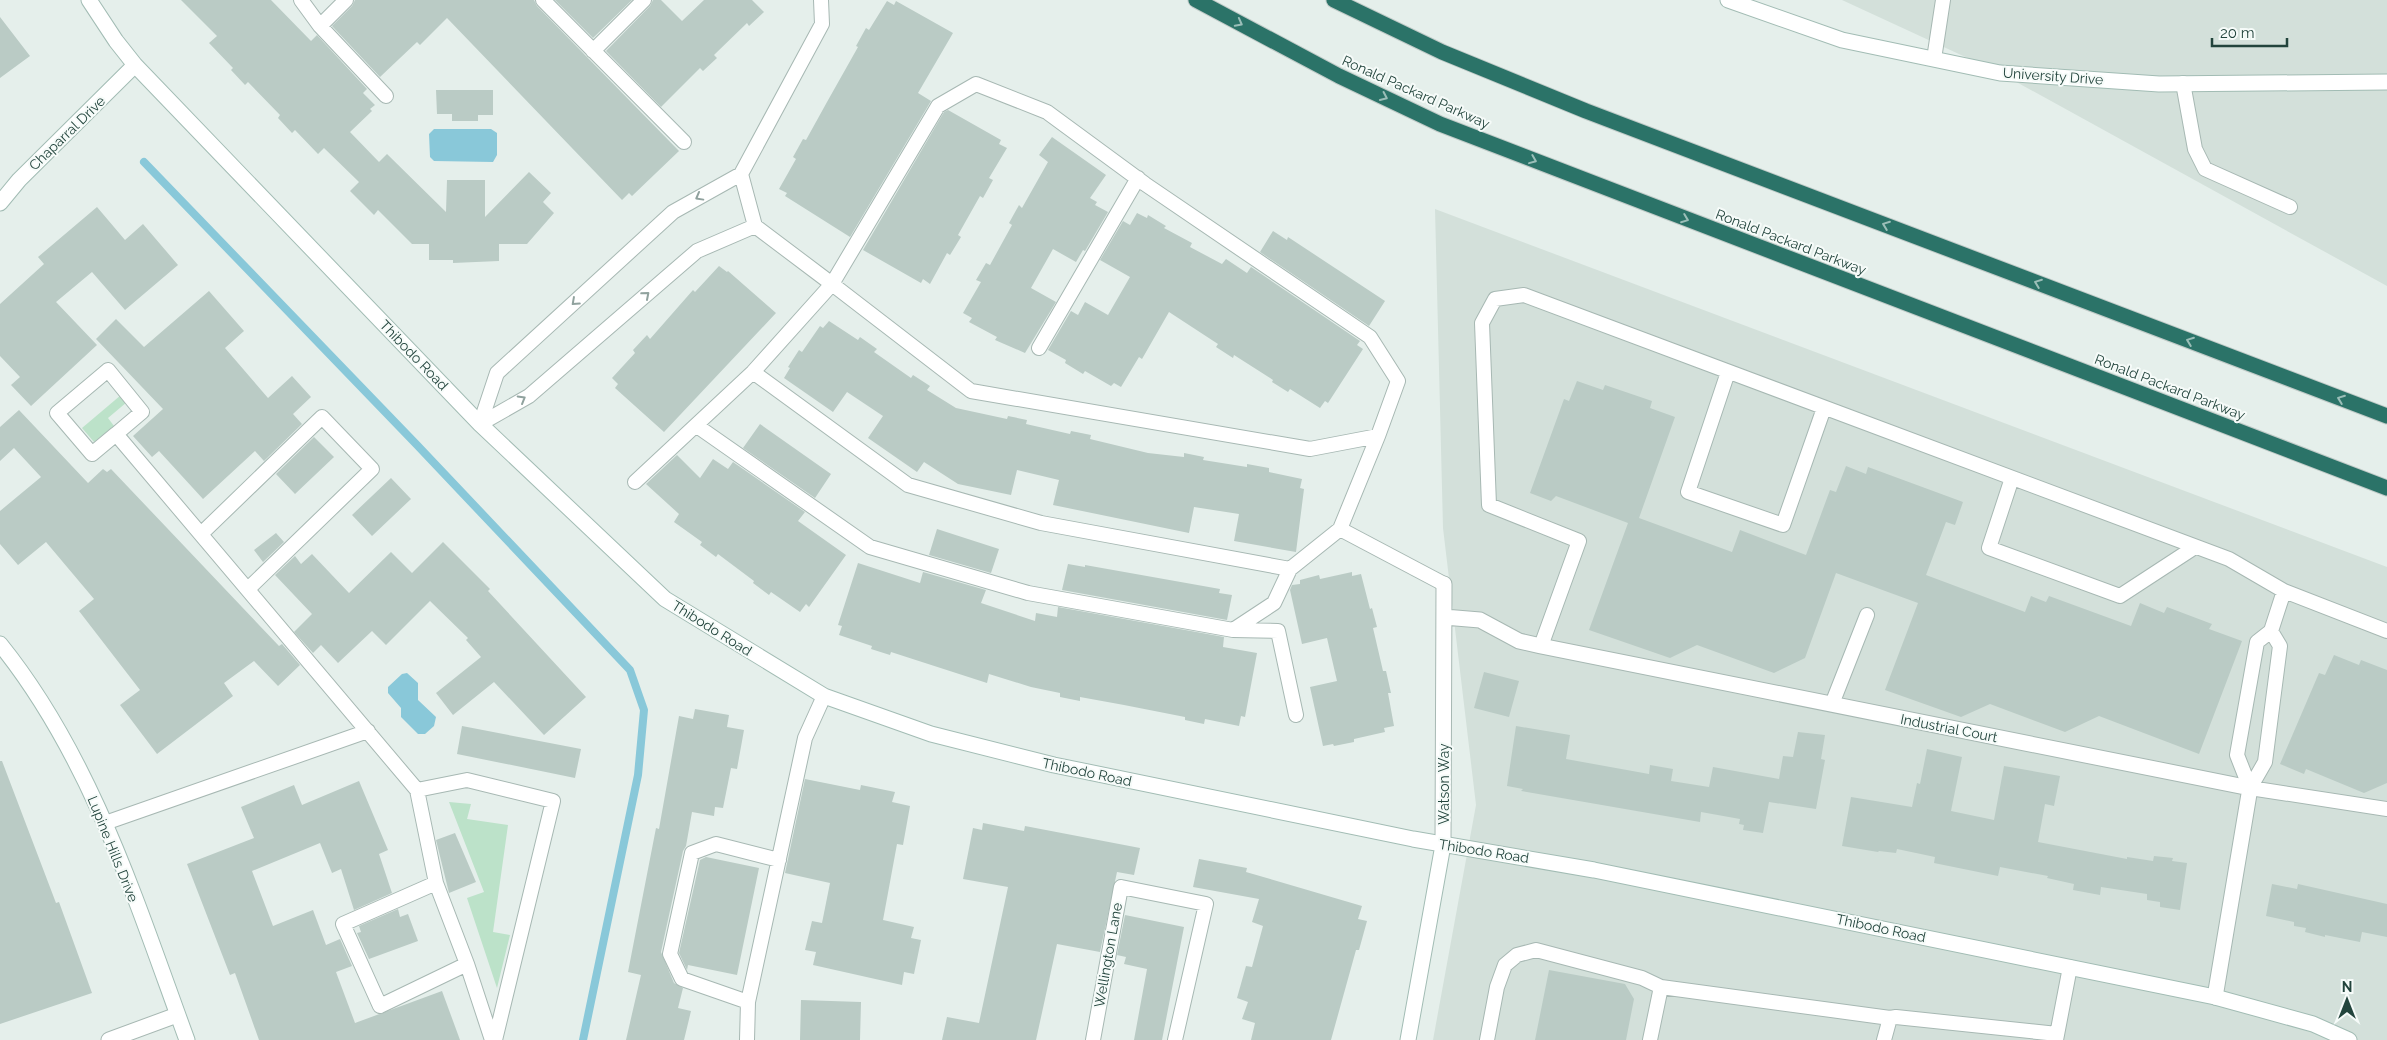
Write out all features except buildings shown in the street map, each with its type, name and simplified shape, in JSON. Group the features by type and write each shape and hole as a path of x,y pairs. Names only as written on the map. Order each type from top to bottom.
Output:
{"highway":[{"name":"Ronald Packard Parkway","path":"1196,0 1340,76 1440,124 2387,488"},
{"path":"1334,0 1442,52 1586,111 2387,416"}],"street":[{"name":"Thibodo Road","path":"89,0 116,41 135,65 480,424 665,599 824,696 931,734 1054,765 1444,845 1594,870 2215,997 2314,1024 2349,1040"},
{"name":"University Drive","path":"1728,0 1842,40 2000,73 2158,84 2387,82"},
{"name":"Chaparral Drive","path":"0,203 19,180 135,65"},
{"name":"Watson Way","path":"1408,1040 1444,845 1444,584"},
{"name":"Industrial Court","path":"1444,617 1480,620 1519,641 1541,646 2250,788"},
{"name":"Lupine Hills Drive","path":"0,644 16,664 62,737 105,823 187,1040"},
{"path":"2215,997 2250,788"},
{"path":"109,1040 178,1015"}],"lane":[{"path":"301,0 320,26 386,96"},
{"path":"320,26 346,0"},
{"path":"543,0 684,142"},
{"path":"593,51 644,0"},
{"path":"480,424 496,373 673,212 741,174 822,24 821,0"},
{"path":"1934,59 1943,0"},
{"path":"635,482 753,372 832,284 938,106 976,84 1047,112 1138,178 1370,338 1398,381 1340,529 1290,569 1274,603 1233,630"},
{"path":"2183,84 2195,149 2204,169 2290,207"},
{"path":"741,174 756,226 970,391 1310,450 1378,436"},
{"path":"1039,348 1138,178"},
{"path":"480,424 529,396 698,251 756,226"},
{"path":"1541,646 1579,541 1489,505 1482,323 1495,299 1524,295 2229,559 2284,591 2387,631"},
{"path":"108,370 142,412 116,434 92,454 57,413 108,370"},
{"path":"753,372 908,485 1041,523 1290,569"},
{"path":"1728,372 1688,492 1782,526 1824,408"},
{"path":"201,534 322,417 372,469 248,589"},
{"path":"697,426 870,547 1028,593 1233,630 1278,631 1296,715"},
{"path":"116,434 417,790 436,883 494,1040"},
{"path":"2012,478 1989,548 2120,596 2195,547"},
{"path":"1340,529 1444,584"},
{"path":"2250,788 2237,755 2256,642 2271,631 2284,591"},
{"path":"1832,704 1867,615"},
{"path":"2250,788 2265,762 2280,646 2271,631"},
{"path":"748,1040 748,1002 805,738 824,696"},
{"path":"105,823 368,732"},
{"path":"417,790 467,780 553,801 494,1040"},
{"path":"2250,788 2387,809"},
{"path":"748,1002 682,979 670,954 692,853 716,844 779,860"},
{"path":"436,883 343,924 380,1006 467,964"},
{"name":"Wellington Lane","path":"1093,1040 1121,887 1206,904 1174,1040"},
{"path":"1487,1040 1497,987 1505,965 1516,955 1536,950 1642,978 1661,987 1890,1018 1896,1017 2056,1037 2070,967"},
{"path":"1650,1040 1661,987"},
{"path":"1884,1040 1890,1018"}],"shaded area":[{"path":"1842,0 2387,0 2387,286 2000,73"},
{"path":"1435,209 2387,567 2387,1040 1433,1040 1476,805 1443,528"}],"green space":[{"path":"121,395 127,402 108,418 114,426 94,442 82,428"},
{"path":"449,802 471,804 467,819 508,825 493,932 510,935 497,988 467,898 484,892"}],"water":[{"path":"434,129 491,129 497,133 497,155 493,162 434,161 430,157 429,134"},
{"path":"407,673 418,683 418,700 436,717 434,726 425,734 418,734 401,717 401,708 388,693 388,687 402,674"}],"waterway":[{"path":"144,162 417,445 630,670 644,710 638,775 583,1040"}]}
